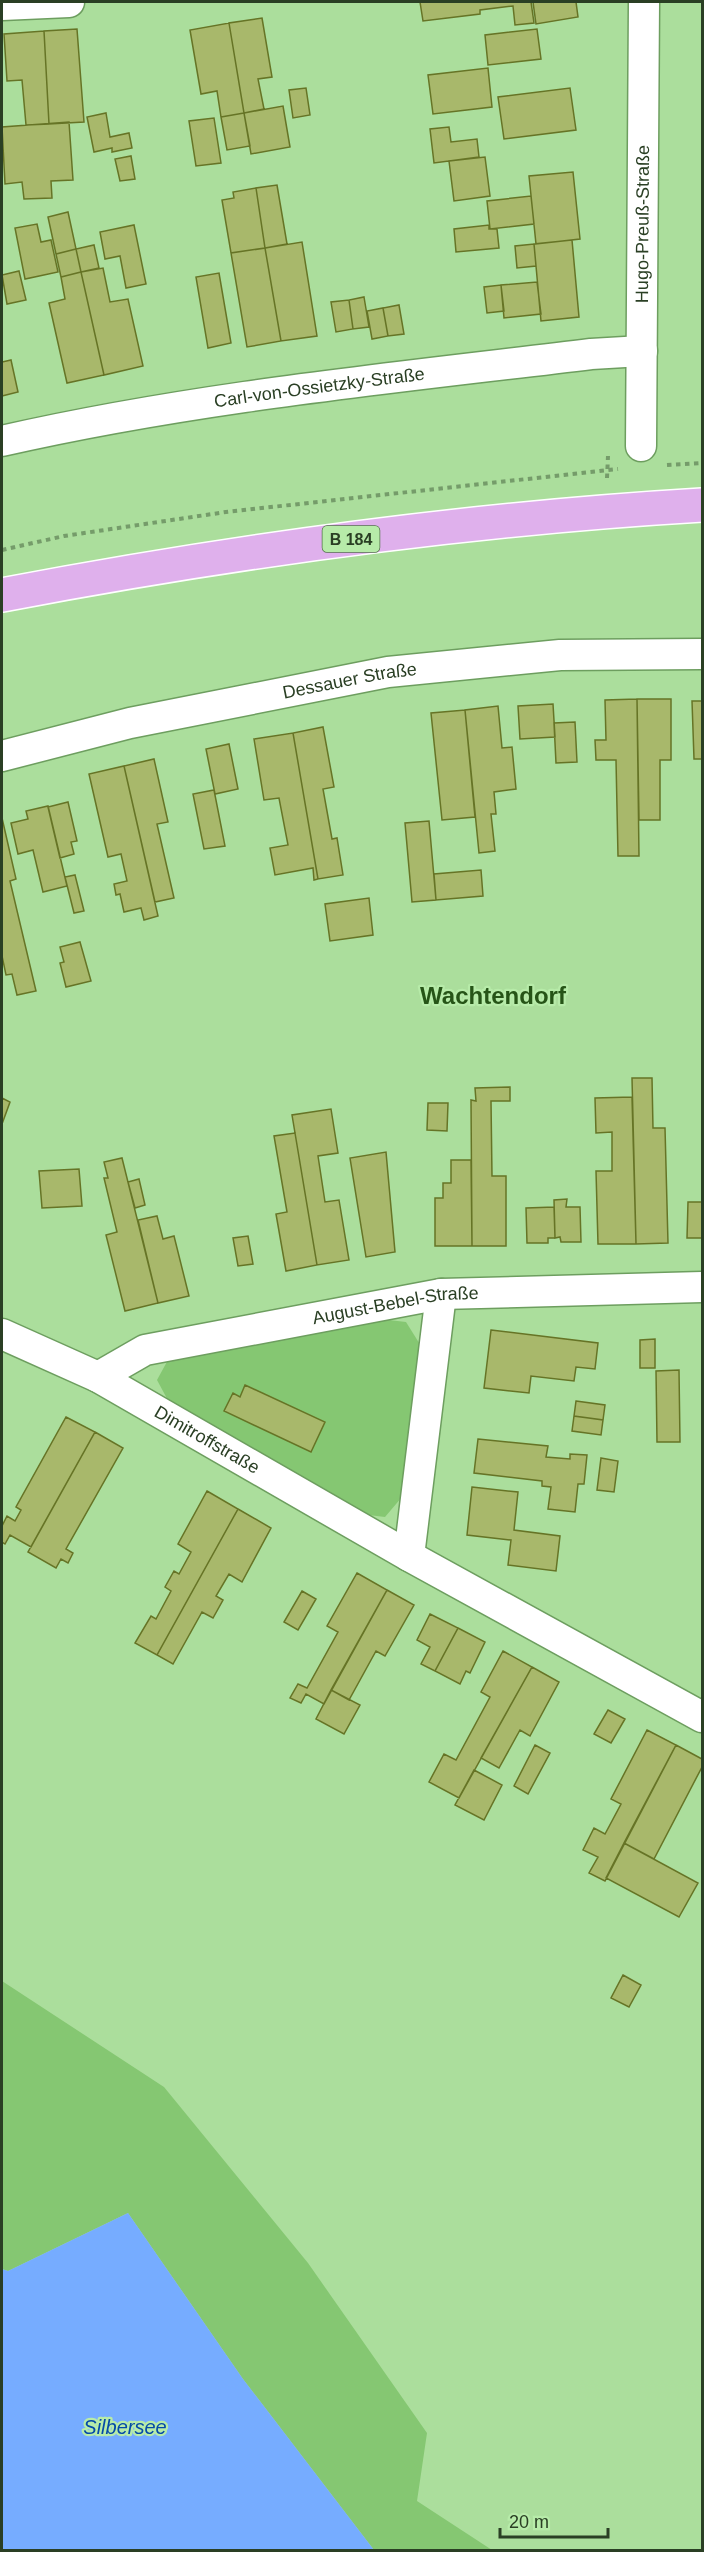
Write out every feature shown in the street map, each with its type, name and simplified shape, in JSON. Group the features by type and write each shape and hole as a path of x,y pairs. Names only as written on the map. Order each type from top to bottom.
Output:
{"main road":[{"name":"B 184","path":"2,595 179,564 344,540 513,520 702,505"}],"street":[{"path":"2,5 69,2"},
{"name":"Hugo-Preuß-Straße","path":"643,460 644,2"},
{"name":"Carl-von-Ossietzky-Straße","path":"2,441 82,423 268,394 591,354 642,351"},
{"name":"Dessauer Straße","path":"2,756 130,723 388,672 560,655 702,654"},
{"name":"August-Bebel-Straße","path":"98,1377 145,1350 441,1294 702,1287"},
{"path":"409,1556 441,1294"},
{"name":"Dimitroffstraße","path":"2,1334 98,1377 409,1556 702,1717"}],"path":[{"path":"2,550 64,536 226,512 643,460 702,463"}],"green space":[{"path":"380,1319 406,1322 421,1346 402,1497 385,1517 352,1513 171,1406 157,1380 169,1358"},
{"path":"2,1981 164,2087 308,2263 427,2433 417,2501 492,2550 374,2550 243,2379 128,2213 8,2271 2,2269"}],"water":[{"name":"Silbersee","path":"128,2213 243,2379 374,2550 2,2550 2,2269 8,2271"}],"building":[{"path":"420,2 531,2 534,23 515,25 513,6 480,10 480,14 423,21"},
{"path":"533,2 576,2 578,17 536,24"},
{"path":"262,18 272,77 258,79 264,109 244,113 229,23"},
{"path":"229,23 244,113 221,117 217,91 201,94 190,30"},
{"path":"77,29 84,122 49,124 44,31"},
{"path":"537,29 541,59 488,65 485,35"},
{"path":"44,31 49,124 26,125 22,80 7,81 4,34"},
{"path":"488,68 492,107 433,114 428,75"},
{"path":"306,88 310,115 293,118 289,90"},
{"path":"570,88 576,130 504,139 498,97"},
{"path":"283,106 290,147 251,154 244,113"},
{"path":"106,113 110,137 129,133 132,148 112,152 112,148 94,152 87,117"},
{"path":"244,113 250,146 227,150 221,117"},
{"path":"214,118 221,163 196,166 189,121"},
{"path":"69,122 73,180 51,181 52,198 24,199 22,182 5,184 2,127"},
{"path":"449,127 451,142 477,139 479,157 434,163 430,129"},
{"path":"131,156 135,179 120,181 115,159"},
{"path":"485,157 490,196 454,201 449,161"},
{"path":"573,172 580,239 536,244 529,176"},
{"path":"277,185 287,244 265,248 256,188"},
{"path":"256,188 265,248 231,253 222,200 234,198 233,192"},
{"path":"531,196 534,224 490,229 487,201"},
{"path":"68,212 76,249 56,254 48,217"},
{"path":"37,224 41,242 51,240 58,272 25,279 15,228"},
{"path":"134,225 146,284 126,288 120,256 105,259 100,232"},
{"path":"489,225 489,229 497,229 499,248 456,252 454,229"},
{"path":"572,240 579,317 541,321 534,244"},
{"path":"302,242 317,336 281,341 265,248"},
{"path":"534,244 536,266 517,268 515,246"},
{"path":"94,245 99,268 81,272 76,249"},
{"path":"265,248 281,341 247,347 231,253"},
{"path":"76,249 81,272 61,277 56,254"},
{"path":"103,268 110,302 128,299 143,366 104,375 81,272"},
{"path":"19,271 26,300 7,304 2,275"},
{"path":"81,272 104,375 67,383 49,303 65,299 61,277"},
{"path":"219,273 231,343 208,348 196,277"},
{"path":"537,282 541,314 504,318 501,285"},
{"path":"501,285 504,311 487,313 484,287"},
{"path":"364,297 369,327 353,329 349,300"},
{"path":"349,300 353,329 336,332 331,302"},
{"path":"399,305 404,334 388,336 383,308"},
{"path":"383,308 388,336 372,339 367,311"},
{"path":"11,360 18,392 2,396 2,362"},
{"path":"637,699 671,699 671,760 660,760 660,820 639,820"},
{"path":"637,699 639,856 618,856 616,760 596,760 595,740 606,740 605,700"},
{"path":"692,701 702,701 702,759 694,759"},
{"path":"553,704 555,737 520,739 518,706"},
{"path":"498,706 502,748 512,747 516,789 494,792 496,814 491,814 495,851 479,853 465,710"},
{"path":"465,710 475,817 442,820 431,713"},
{"path":"575,722 577,762 556,763 554,723"},
{"path":"323,727 334,787 323,789 332,839 337,838 343,875 318,879 293,733"},
{"path":"293,733 318,879 314,880 313,868 275,875 270,848 288,845 279,798 264,800 254,739"},
{"path":"229,744 238,789 215,794 206,749"},
{"path":"154,759 168,822 157,824 174,898 155,902 124,766"},
{"path":"124,766 158,916 144,920 141,908 124,912 120,894 116,895 114,884 127,881 121,854 108,857 89,774"},
{"path":"214,790 225,846 204,849 193,794"},
{"path":"68,802 77,841 71,842 74,854 60,858 48,807"},
{"path":"48,806 67,886 43,892 33,850 18,854 11,823 28,819 26,811"},
{"path":"2,818 16,879 10,881 36,991 17,995 12,974 6,975 2,956"},
{"path":"429,821 436,900 412,902 405,823"},
{"path":"481,870 483,896 436,900 434,874"},
{"path":"75,875 84,911 74,913 65,877"},
{"path":"369,898 373,935 330,941 325,904"},
{"path":"80,942 91,981 66,987 60,963 64,962 60,947"},
{"path":"632,1078 652,1078 653,1128 665,1128 668,1243 636,1244"},
{"path":"510,1087 510,1101 491,1101 492,1176 506,1176 506,1246 472,1246 471,1100 476,1101 475,1088"},
{"path":"632,1097 636,1244 598,1244 596,1171 612,1171 612,1132 596,1133 595,1098"},
{"path":"2,1098 10,1102 2,1124"},
{"path":"428,1103 448,1103 447,1131 427,1130"},
{"path":"331,1109 338,1153 318,1156 325,1202 339,1200 349,1260 317,1265 292,1115"},
{"path":"295,1133 317,1265 286,1271 276,1214 287,1212 274,1136"},
{"path":"386,1152 395,1252 366,1257 350,1158"},
{"path":"122,1158 158,1303 125,1311 106,1235 117,1232 104,1178 108,1178 104,1162"},
{"path":"451,1160 471,1160 472,1246 435,1246 435,1198 443,1198 443,1183 451,1183"},
{"path":"79,1169 82,1206 42,1208 39,1171"},
{"path":"139,1179 145,1205 135,1208 128,1182"},
{"path":"567,1199 566,1207 580,1207 581,1242 561,1242 560,1237 555,1238 554,1200"},
{"path":"688,1202 702,1202 702,1238 687,1238"},
{"path":"554,1207 555,1238 548,1238 548,1243 527,1243 526,1208"},
{"path":"157,1216 163,1239 174,1236 189,1296 158,1303 138,1220"},
{"path":"248,1236 253,1264 238,1266 233,1238"},
{"path":"491,1330 598,1343 595,1369 576,1367 574,1381 531,1376 529,1393 484,1388"},
{"path":"655,1339 655,1368 640,1368 640,1340"},
{"path":"679,1370 680,1442 657,1442 656,1371"},
{"path":"245,1385 325,1422 311,1452 224,1411 233,1393 240,1397"},
{"path":"576,1401 605,1405 603,1420 574,1416"},
{"path":"574,1416 603,1420 601,1435 572,1431"},
{"path":"66,1417 95,1432 31,1547 10,1535 5,1544 2,1542 2,1526 7,1516 15,1521 21,1510 16,1507"},
{"path":"95,1432 123,1448 66,1549 73,1553 68,1563 61,1559 56,1568 28,1552"},
{"path":"478,1439 548,1446 546,1457 570,1459 570,1454 587,1455 584,1484 578,1484 575,1512 548,1509 551,1487 542,1486 542,1481 474,1473"},
{"path":"601,1458 618,1461 614,1492 597,1490"},
{"path":"472,1487 518,1492 514,1530 560,1536 556,1571 508,1565 511,1540 467,1535"},
{"path":"207,1491 238,1509 157,1655 135,1643 151,1616 156,1619 171,1591 165,1587 174,1571 179,1574 191,1552 178,1544"},
{"path":"238,1509 271,1528 242,1582 229,1574 216,1596 223,1600 213,1618 202,1612 173,1664 157,1655"},
{"path":"357,1573 387,1590 324,1704 306,1694 301,1703 290,1698 298,1684 307,1688 338,1632 327,1626"},
{"path":"387,1590 414,1605 385,1656 376,1651 349,1700 331,1690"},
{"path":"302,1591 316,1599 298,1630 284,1622"},
{"path":"430,1614 458,1628 435,1671 421,1664 430,1647 417,1640"},
{"path":"458,1628 485,1642 470,1673 466,1671 460,1684 435,1671"},
{"path":"503,1651 532,1667 459,1798 429,1782 444,1754 456,1760 490,1697 481,1692"},
{"path":"532,1667 559,1682 530,1736 520,1730 499,1768 481,1758"},
{"path":"331,1690 360,1705 344,1734 316,1719"},
{"path":"608,1710 625,1719 611,1743 594,1734"},
{"path":"647,1730 676,1745 605,1881 589,1873 598,1857 583,1850 594,1828 605,1834 621,1804 611,1799"},
{"path":"535,1745 550,1753 528,1794 514,1786"},
{"path":"676,1745 702,1759 702,1767 654,1859 624,1843"},
{"path":"474,1770 502,1785 484,1820 455,1805"},
{"path":"624,1843 698,1883 679,1917 606,1878"},
{"path":"623,1975 641,1985 629,2007 611,1998"}],"district":[{"name":"Wachtendorf","path":"493,995"}]}
